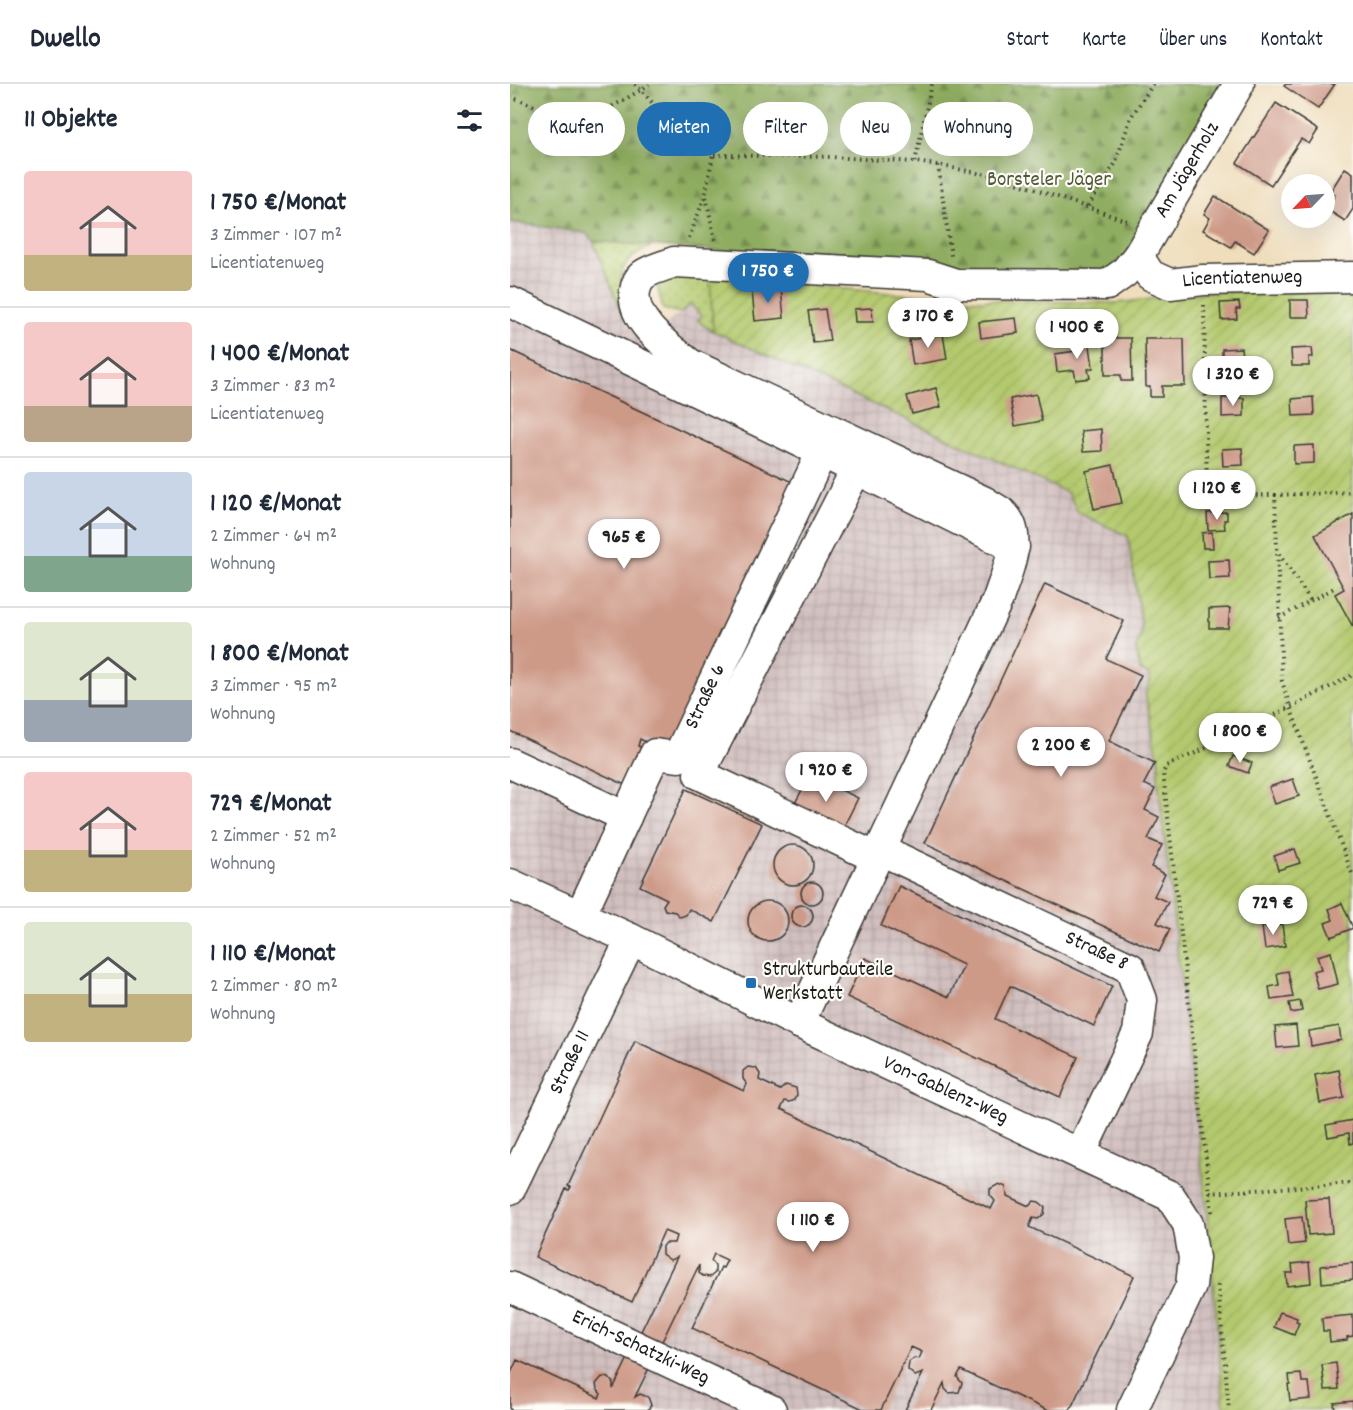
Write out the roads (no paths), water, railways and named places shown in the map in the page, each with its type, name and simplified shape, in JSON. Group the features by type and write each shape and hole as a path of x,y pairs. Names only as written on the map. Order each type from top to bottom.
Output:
{"street":[{"name":"Am Jägerholz","path":"1138,255 1239,84"},
{"name":"Licentiatenweg","path":"1138,255 1150,275 1170,284 1203,280 1353,277"},
{"path":"799,1023 998,599 1014,547 1013,530 1002,513 985,502 690,364 656,337 639,313 634,299 637,284 644,274 674,262 928,275 956,284 1107,285 1124,273 1138,255"},
{"path":"510,302 1014,547"},
{"name":"Straße 6","path":"580,916 655,754 678,758 822,452"},
{"name":"Straße 8","path":"856,470 699,774 1130,968 1142,1000 1138,1033 1080,1154"},
{"path":"510,763 627,817"},
{"name":"Von-Gablenz-Weg","path":"510,884 631,939 799,1023 1170,1197 1188,1224 1194,1258 1191,1286 1132,1410"},
{"name":"Straße 11","path":"510,1189 631,939"},
{"name":"Erich-Schatzki-Weg","path":"510,1287 771,1410"}],"place":[{"name":"Strukturbauteile Werkstatt","path":"751,983"}],"park label":[{"name":"Borsteler Jäger","path":"1049,181"}]}
